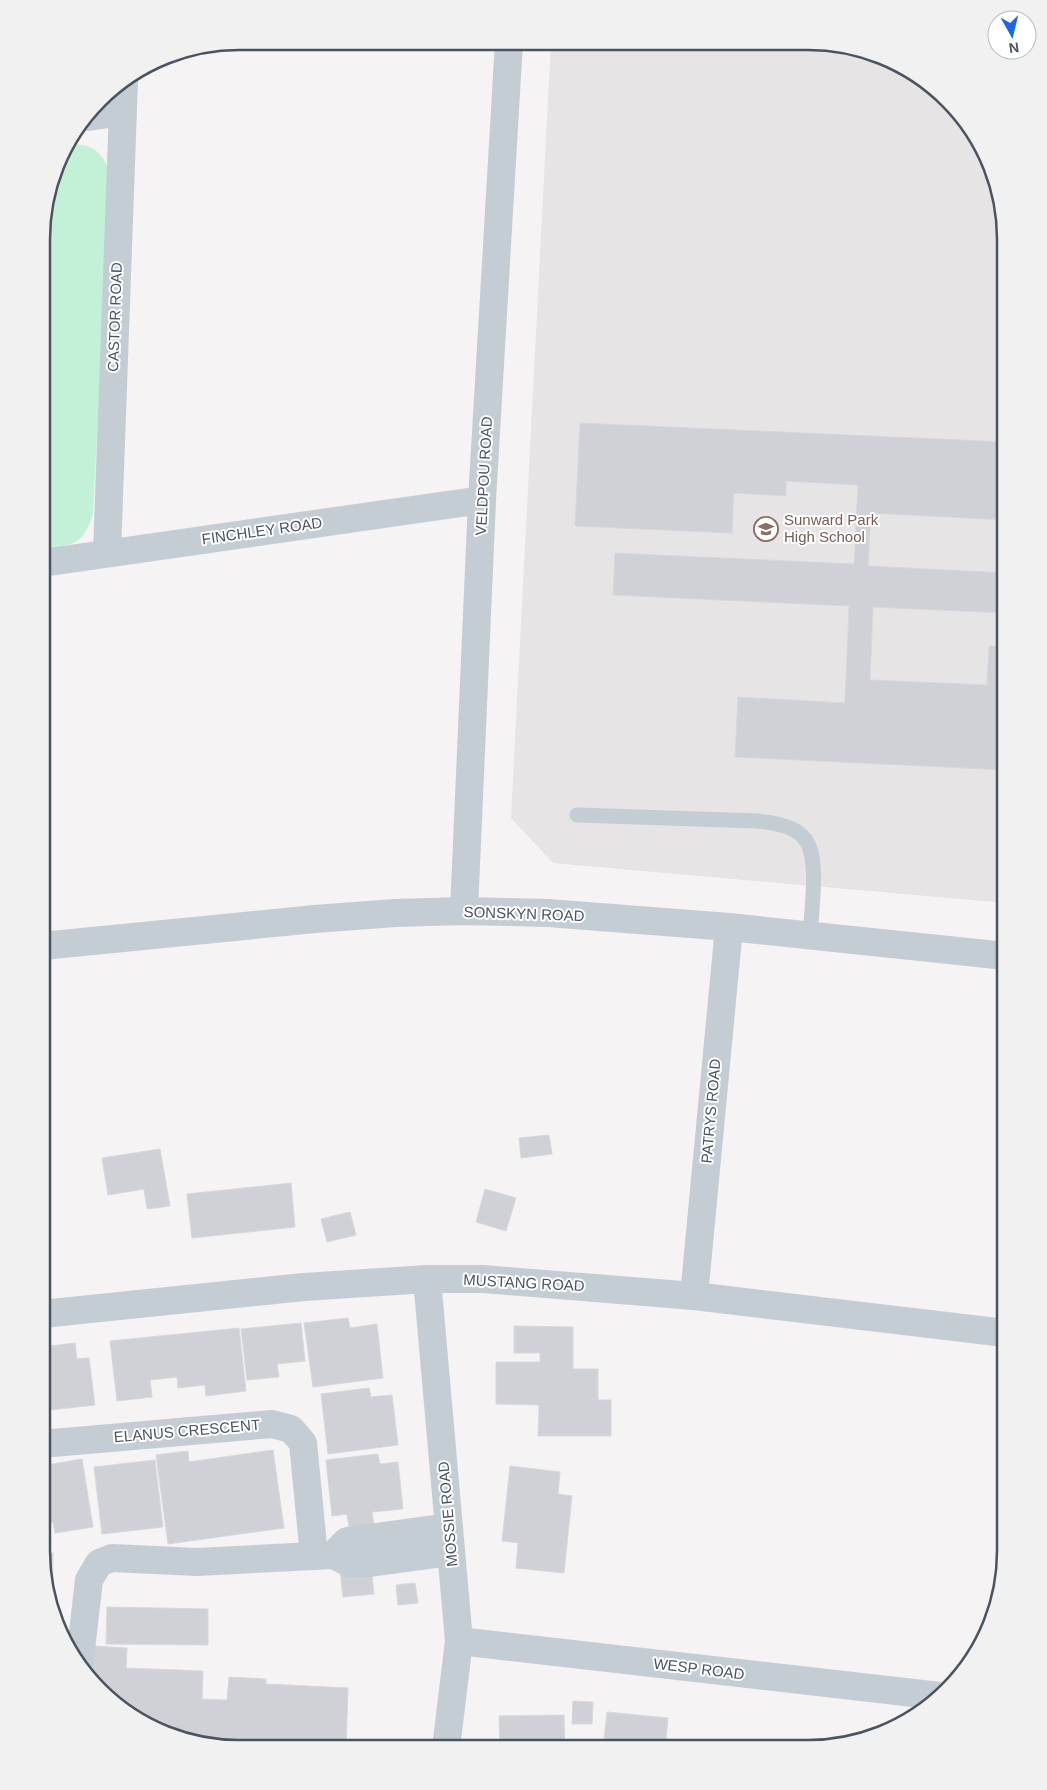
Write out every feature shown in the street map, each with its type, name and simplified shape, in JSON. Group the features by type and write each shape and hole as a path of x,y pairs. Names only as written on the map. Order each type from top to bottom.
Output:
{"street":[{"name":"VELDPOU ROAD","path":"464,910 482,500 508,50"},
{"name":"CASTOR ROAD","path":"107,553 123,89"},
{"path":"96,116 122,112"},
{"name":"FINCHLEY ROAD","path":"50,562 482,500"},
{"name":"SONSKYN ROAD","path":"50,945 314,919 464,910 548,913 728,927 997,955"},
{"name":"PATRYS ROAD","path":"694,1296 728,927"},
{"name":"MUSTANG ROAD","path":"50,1313 304,1287 427,1279 525,1281 694,1296 997,1332"},
{"name":"MOSSIE ROAD","path":"427,1279 459,1641 447,1740"},
{"name":"ELANUS CRESCENT","path":"50,1443 272,1424 291,1429 303,1443 323,1555"},
{"path":"81,1655 89,1580 99,1563 112,1558 197,1562 323,1555 350,1563 370,1563 450,1540"},
{"name":"WESP ROAD","path":"459,1641 930,1695"}],"lane":[{"path":"578,815 758,821 779,824 794,830 804,838 811,852 813,887 810,936"}],"shaded area":[{"name":"Sunward Park High School","path":"551,50 820,50 857,56 880,64 902,75 942,105 972,145 983,167 991,190 997,227 997,902 553,863 511,818"}],"green space":[{"path":"76,144 96,150 104,160 110,175 93,514 81,538 76,542 50,548 50,227 56,190 64,167"}],"building":[{"name":"Sunward Park High School","path":"580,423 997,442 997,520 871,513 868,566 997,573 997,613 873,607 870,680 987,685 989,646 997,646 997,770 735,757 738,697 845,703 849,606 613,595 615,553 854,564 858,485 786,481 786,496 734,493 732,533 575,526"},
{"path":"549,1135 552,1154 521,1158 519,1138"},
{"path":"160,1149 170,1206 147,1209 144,1189 108,1195 102,1158"},
{"path":"291,1183 295,1227 192,1238 187,1194"},
{"path":"485,1189 516,1198 506,1231 476,1222"},
{"path":"350,1212 356,1235 327,1242 321,1219"},
{"path":"348,1318 350,1328 377,1324 383,1378 313,1387 304,1323"},
{"path":"301,1323 305,1361 277,1364 279,1377 247,1380 241,1329"},
{"path":"514,1326 573,1327 573,1369 598,1369 598,1400 611,1400 611,1436 538,1436 539,1405 496,1404 496,1362 540,1362 540,1353 514,1353"},
{"path":"239,1328 246,1391 206,1396 205,1385 178,1388 177,1377 150,1380 152,1397 117,1401 110,1341"},
{"path":"75,1343 77,1359 89,1358 95,1405 50,1410 50,1346"},
{"path":"369,1388 371,1397 392,1395 398,1445 328,1454 321,1394"},
{"path":"273,1450 284,1528 168,1544 156,1455 188,1451 189,1462"},
{"path":"378,1454 380,1464 398,1462 403,1509 372,1512 374,1525 349,1528 347,1514 332,1516 326,1460"},
{"path":"82,1459 93,1527 55,1533 53,1522 50,1522 50,1464"},
{"path":"155,1460 163,1527 102,1534 94,1467"},
{"path":"510,1466 560,1472 558,1494 572,1496 564,1573 516,1568 518,1543 502,1541"},
{"path":"50,1553 53,1553 52,1578"},
{"path":"371,1566 374,1594 343,1597 340,1569"},
{"path":"415,1583 418,1603 398,1605 396,1585"},
{"path":"107,1607 208,1609 208,1645 106,1644"},
{"path":"93,1646 127,1648 126,1668 203,1671 202,1699 227,1700 229,1677 266,1679 266,1684 348,1688 346,1740 227,1740 190,1734 167,1726 134,1708 105,1685 92,1670"},
{"path":"573,1701 593,1702 592,1724 572,1724"},
{"path":"607,1712 668,1718 666,1739 678,1740 604,1740"},
{"path":"564,1715 565,1740 500,1740 499,1716"}],"place":[{"name":"Sunward Park High School","path":"766,529"}]}
